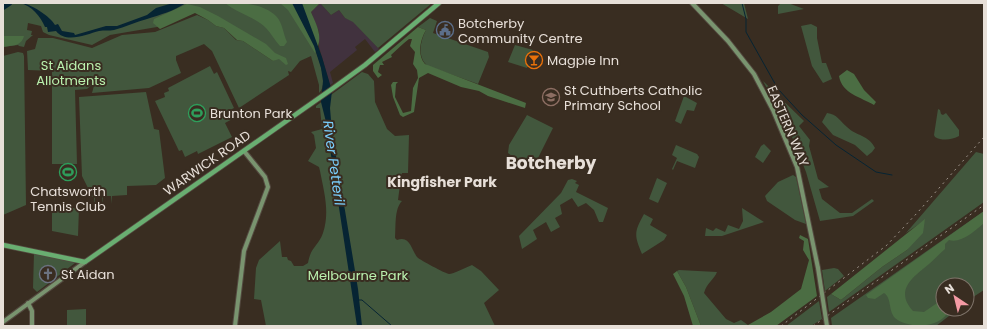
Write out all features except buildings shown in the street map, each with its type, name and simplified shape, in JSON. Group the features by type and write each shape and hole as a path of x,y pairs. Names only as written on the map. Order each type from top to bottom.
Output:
{"main road":[{"name":"WARWICK ROAD","path":"85,262 365,65 439,3"},
{"path":"3,245 85,262"}],"street":[{"name":"EASTERN WAY","path":"692,3 728,41 754,74 773,110 797,167 818,268 827,326"},
{"path":"235,326 244,251 268,187 265,176 244,151"},
{"name":"WARWICK ROAD","path":"3,322 85,262"},
{"path":"28,303 32,310 32,326"}],"shaded area":[{"path":"320,3 331,15 339,10 345,18 353,21 379,49 375,52 365,39 355,47 357,50 330,72 333,83 330,85 319,47 319,32 311,12"}],"green space":[{"name":"St Aidans Allotments","path":"3,3 292,3 315,49 323,75 323,86 319,93 319,85 311,56 300,61 291,72 288,71 289,75 239,108 212,51 204,44 176,56 181,73 149,88 92,93 95,82 87,89 75,90 77,164 52,164 52,71 28,70 27,51 35,49 38,38 53,38 92,48 122,35 155,32 197,15 216,26 224,28 236,40 243,41 273,61 278,58 198,11 157,27 110,35 92,45 49,35 43,32 41,26 28,23 27,30 32,31 31,35 33,35 26,41 24,47 18,45 3,47"},
{"path":"225,3 239,3 265,8 276,16 280,22 287,42 284,46 280,46 262,24"},
{"path":"280,3 320,3 311,12 319,32 318,48 315,53 288,10"},
{"path":"320,3 432,3 378,48 353,22 345,18 339,10 331,15"},
{"path":"721,3 744,3 748,19"},
{"path":"781,3 788,3 804,9 778,14 778,6"},
{"path":"187,4 200,7 218,16 266,44 275,53 286,58 288,64 286,65 279,59 273,61 243,41 237,40 224,28 216,26 195,13 160,29 153,23 154,19"},
{"path":"430,18 437,21 433,33 488,52 489,57 478,84 428,66 422,59 421,44 426,30 418,27"},
{"path":"811,24 817,27 817,38 822,63 826,63 832,79 823,83 812,66 801,26"},
{"path":"418,27 426,30 420,47 422,60 425,64 526,103 525,108 488,96 479,91 461,87 428,73 419,78 414,112 403,117 400,115 393,97 391,85 393,82 398,82 396,84 395,97 403,113 411,111 413,88 418,78 417,70 413,64 415,52 410,46 412,39 409,39 402,45 391,55 392,57 382,62 384,65 380,65 378,72 382,75 378,78 373,71 373,65"},
{"path":"3,36 24,36 23,40 18,44 3,47"},
{"path":"515,45 533,50 527,68 508,62"},
{"path":"18,52 23,53 24,56 26,205 3,215 3,56"},
{"name":"Brunton Park","path":"210,66 214,74 217,72 234,108 232,109 236,117 225,123 232,137 198,154 197,151 185,157 182,150 179,151 155,101 165,97 164,93 169,91 168,88"},
{"path":"847,70 854,74 864,90 876,102 874,105 848,91 844,87 839,76"},
{"name":"Melbourne Park","path":"362,72 368,74 374,81 375,102 387,129 395,136 409,135 408,173 402,173 401,177 398,200 402,201 399,204 397,213 395,238 397,240 402,239 408,242 418,258 449,274 472,265 481,271 499,290 484,303 495,326 266,326 261,300 254,299 256,268 259,260 280,241 282,257 287,257 294,266 303,266 308,263 311,253 321,238 325,225 326,202 319,167 308,161 316,148 314,135 311,132 322,129 320,108 316,108 316,106"},
{"path":"763,81 804,121 799,126 810,140 809,146 818,179 829,187 819,189 822,199 840,213 852,213 872,199 874,201 853,216 820,221 806,172 788,127"},
{"path":"146,92 154,129 159,130 165,178 156,185 127,186 127,195 112,196 112,204 111,196 103,196 103,205 102,196 95,197 94,209 94,197 89,196 89,190 82,176 79,97"},
{"path":"684,96 697,103 694,111 687,110 681,124 675,121"},
{"path":"938,109 943,115 946,113 959,130 959,136 947,140 935,137 934,135"},
{"path":"827,113 836,116 851,130 869,140 875,148 872,152 867,156 855,145 833,135 822,122"},
{"path":"527,115 553,128 534,166 531,168 525,166 508,153 509,145"},
{"path":"764,144 771,151 763,163 755,157 761,146"},
{"path":"676,145 697,154 699,157 695,168 677,161 673,170 672,169 677,158 672,155"},
{"path":"976,152 984,154 984,202 829,312 827,297 831,294 841,300 882,267 907,250 925,220 906,233"},
{"path":"793,175 796,177 806,224 795,220 767,201 765,196 778,182"},
{"path":"657,178 667,183 658,203 649,199"},
{"path":"572,179 577,181 575,183 579,185 576,192 608,208 603,222 599,222 594,210 586,203 578,207 572,198 560,205 562,214 555,218 560,227 551,232 546,222 533,230 537,239 522,249 519,236 561,193 568,180"},
{"path":"52,208 79,208 78,236 52,231"},
{"path":"742,208 764,222 722,236 705,236 706,228 713,231 716,228 725,232 728,225 739,229 743,221"},
{"path":"984,211 984,290 975,296 975,277 935,277 935,317 948,317 936,326 832,326 831,318"},
{"path":"984,211 984,223 973,233 963,238 954,241 949,240 945,244 945,249 912,279 905,290 905,297 913,311 924,312 935,304 935,317 944,317 940,320 933,324 925,325 901,322 893,315 888,298 884,293 875,299 868,298 866,295"},
{"path":"644,214 653,219 650,225 667,235 664,240 642,254 636,234 638,225"},
{"path":"925,219 923,233 907,250 882,267 841,300 831,294"},
{"path":"800,235 808,239 817,296 776,326 738,326 748,325 771,312 801,289 809,260 803,250 804,241 799,238"},
{"path":"34,253 75,263 37,292 33,288"},
{"path":"834,268 838,269 844,276 825,291 822,270"},
{"path":"677,271 717,272 704,293 726,319 734,323 741,320 748,325 701,326 686,287"},
{"path":"677,271 686,287 701,326 693,326 684,296 673,274"},
{"path":"819,301 822,319 811,326 786,326"},
{"path":"86,309 86,326 67,326 67,310"}],"water":[{"path":"173,3 186,3 176,9 118,29 99,31 71,38 60,35 56,31 48,32 47,27 45,27 41,19 24,4 40,11 55,25 58,24 62,31 74,33 75,35 106,26 117,26 147,15 156,8"},
{"path":"292,3 302,3 322,57 332,91 330,108 332,132 358,289 362,326 357,326 326,122 321,102 323,81 321,68 314,46"}],"waterway":[{"name":"River Petteril","path":"3,7 9,3"},
{"path":"742,3 746,19 746,32 778,89 802,115 836,145 876,172 892,175"},
{"path":"359,300 362,300 392,326"}],"railway":[{"path":"781,326 887,245 984,137"},
{"path":"813,326 984,205"}],"place":[{"name":"Botcherby Community Centre","path":"445,30"},
{"name":"Magpie Inn","path":"534,60"},
{"name":"St Cuthberts Catholic Primary School","path":"551,97"},
{"name":"Brunton Park","path":"197,113"},
{"name":"Chatsworth Tennis Club","path":"68,172"},
{"name":"St Aidan","path":"48,274"}],"district":[{"name":"Botcherby","path":"551,163"},
{"name":"Kingfisher Park","path":"442,182"}]}
